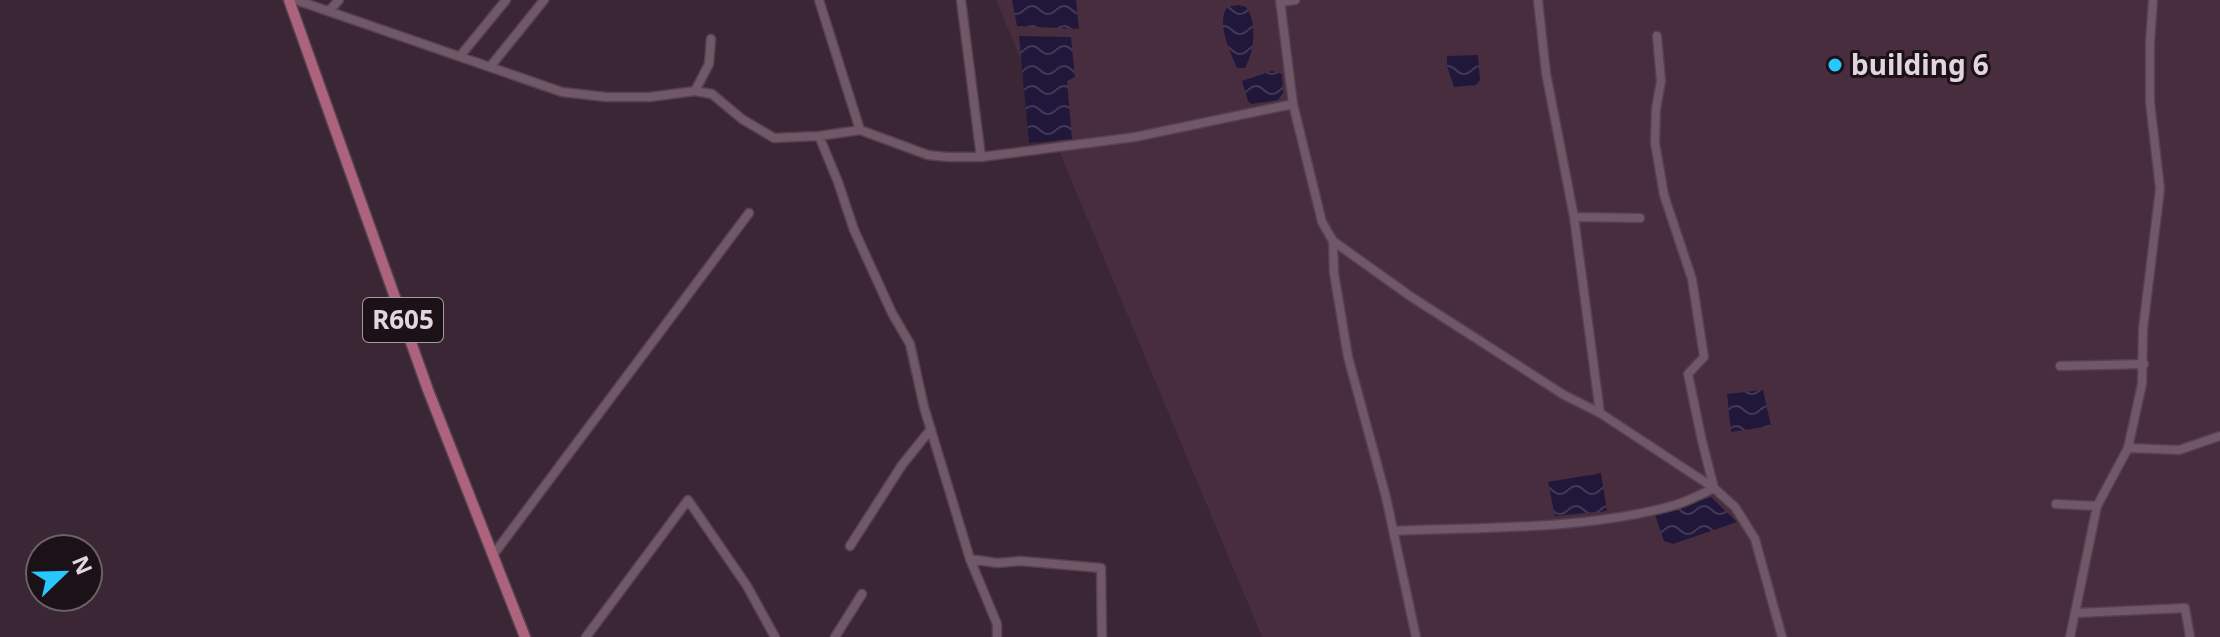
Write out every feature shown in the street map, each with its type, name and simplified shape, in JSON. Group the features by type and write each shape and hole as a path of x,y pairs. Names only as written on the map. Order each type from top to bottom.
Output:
{"main road":[{"name":"R605","path":"289,0 428,390 525,637"}],"street":[{"path":"296,0 562,92 606,97 650,97 695,91 712,94 742,119 774,138 860,130 928,155 981,157 1135,137 1293,104"},
{"path":"330,10 339,0"},
{"path":"461,55 506,0"},
{"path":"490,67 544,0"},
{"path":"819,0 860,130"},
{"path":"961,0 981,157"},
{"path":"1295,0 1280,1 1293,104 1322,222 1333,241 1410,296 1538,379 1600,413 1714,488 1735,507 1755,539 1782,637"},
{"path":"1538,0 1546,73 1574,217 1600,413"},
{"path":"2070,637 2097,506 2128,448 2144,364 2143,329 2160,189 2150,102 2153,0"},
{"path":"1657,36 1661,81 1655,143 1664,195 1684,249 1697,307 1704,357 1688,374 1714,488"},
{"path":"695,91 709,64 711,39"},
{"path":"819,136 854,230 910,344 931,429 970,559 997,624 997,637"},
{"path":"493,555 749,213"},
{"path":"1574,217 1640,218"},
{"path":"1333,241 1334,273 1348,357 1374,451 1416,637"},
{"path":"2060,366 2144,364"},
{"path":"850,546 902,465 931,429"},
{"path":"2128,448 2179,450 2220,436"},
{"path":"1393,531 1527,525 1615,517 1676,505 1714,488"},
{"path":"586,637 688,500 747,586 775,637"},
{"path":"2056,504 2097,506"},
{"path":"970,559 1101,568 1102,637"},
{"path":"835,637 862,594"},
{"path":"2077,613 2185,608 2190,637"}],"shaded area":[{"path":"996,0 2220,0 2220,637 1262,637"}],"water":[{"path":"1012,0 1076,0 1079,29 1017,26"},
{"path":"1227,7 1246,7 1253,29 1251,54 1245,68 1237,68 1223,29"},
{"path":"1019,36 1071,37 1075,77 1067,81 1072,139 1029,143"},
{"path":"1478,55 1480,80 1476,85 1454,87 1447,56"},
{"path":"1272,71 1282,74 1283,93 1278,100 1251,104 1242,81"},
{"path":"1763,390 1771,426 1731,432 1727,394"},
{"path":"1601,473 1607,511 1555,516 1548,482"},
{"path":"1711,497 1737,522 1673,544 1664,541 1655,515"}],"place":[{"name":"building 6","path":"1835,65"}]}
